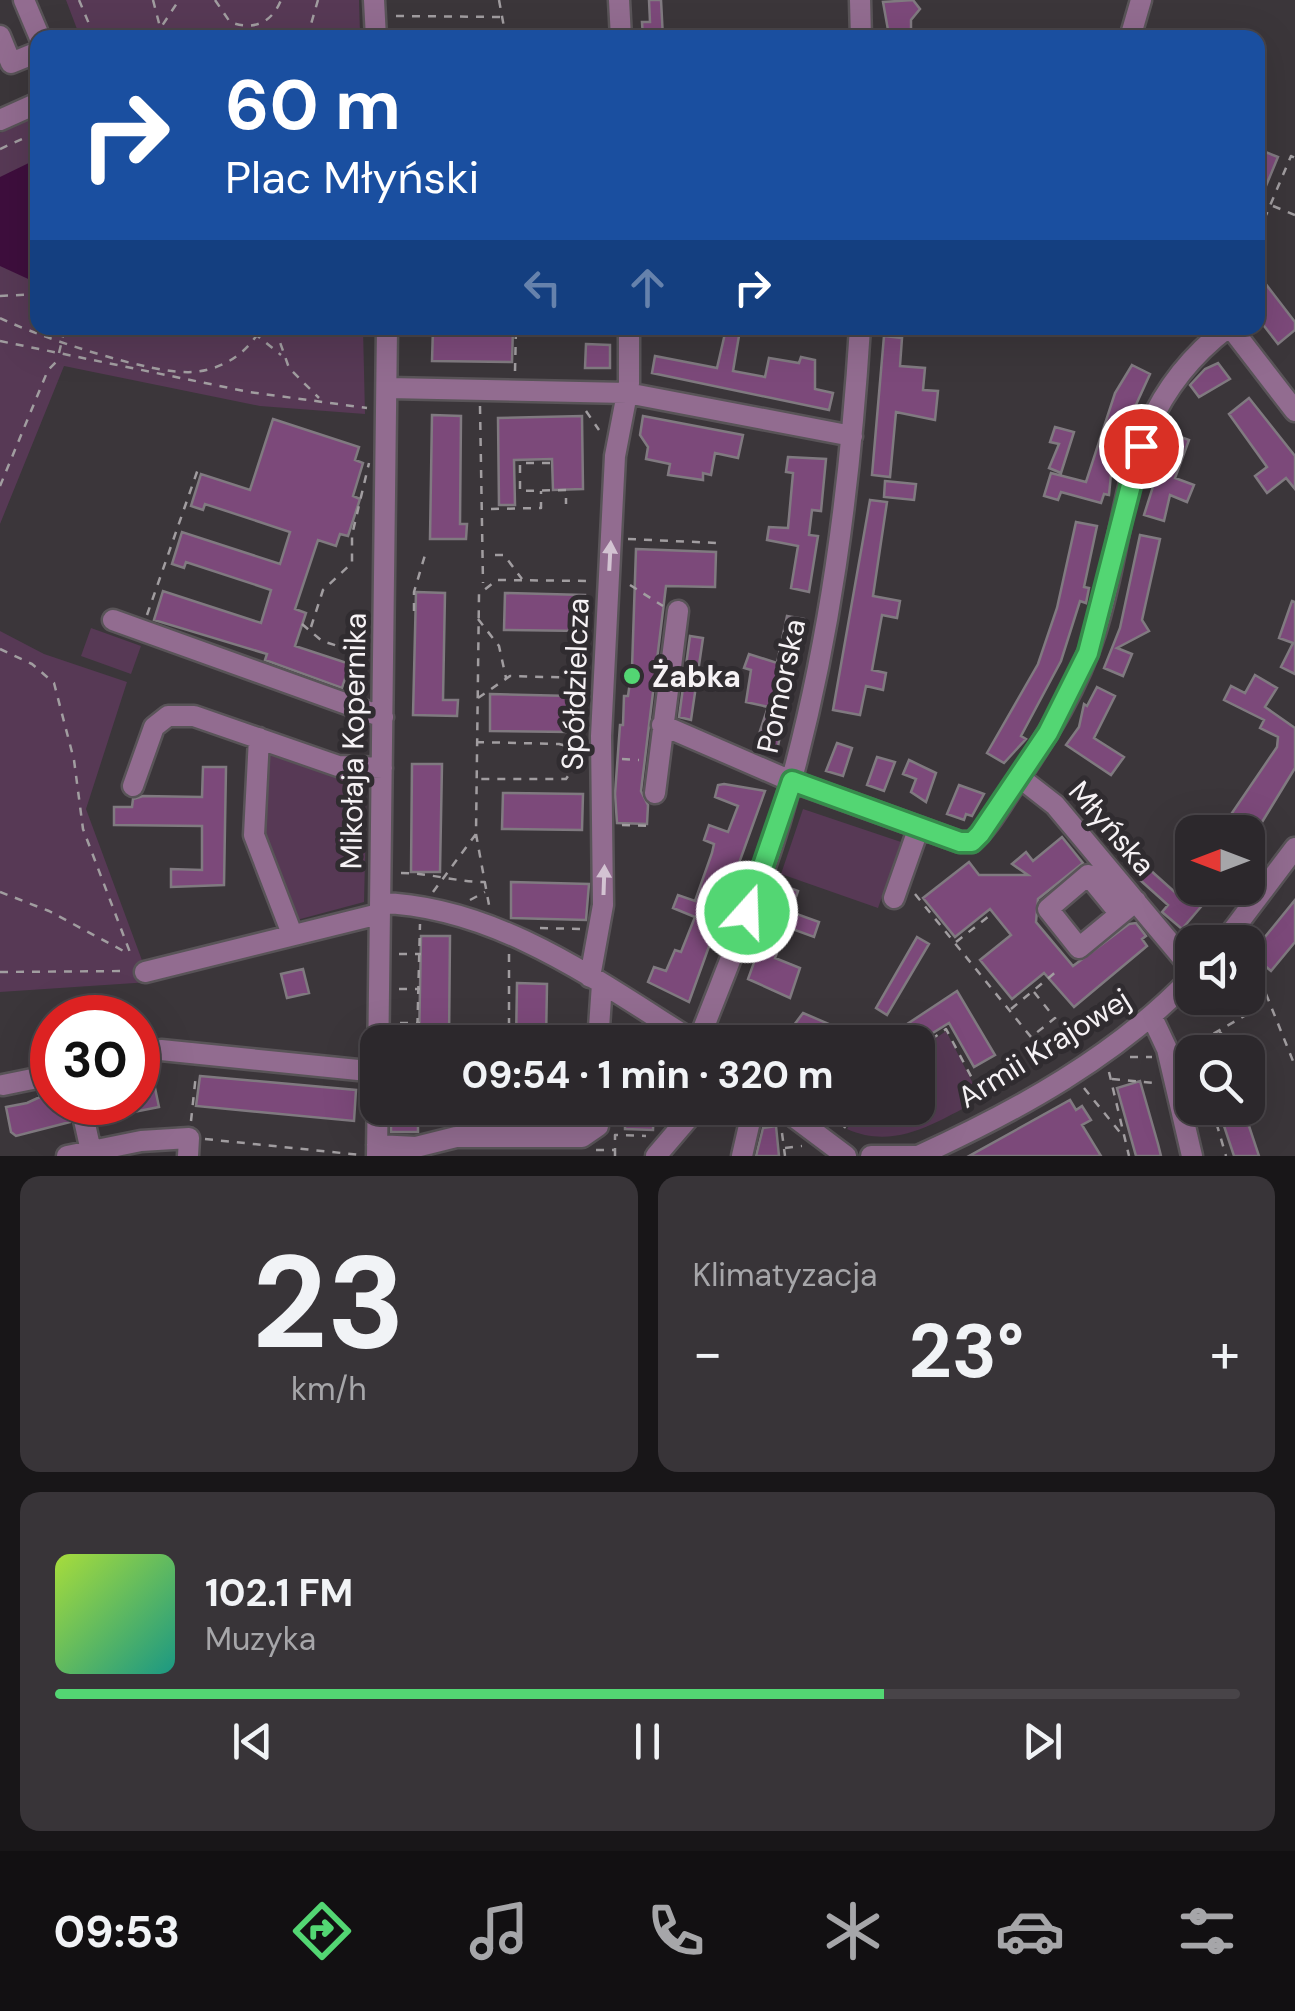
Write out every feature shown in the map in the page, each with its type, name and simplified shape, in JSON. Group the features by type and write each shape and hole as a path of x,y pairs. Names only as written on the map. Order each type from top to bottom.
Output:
{"street":[{"path":"24,0 37,30"},
{"path":"374,0 376,30"},
{"path":"619,0 621,30"},
{"path":"860,0 862,30"},
{"path":"1132,30 1141,0"},
{"path":"0,36 11,63 30,55"},
{"path":"0,120 30,107"},
{"name":"Mikołaja Kopernika","path":"378,1025 390,388 387,335"},
{"name":"Spółdzielcza","path":"597,1025 596,980 603,905 601,736 616,445 627,392 629,335"},
{"name":"Pomorska","path":"702,1025 792,781 827,616 852,436 859,335"},
{"path":"662,726 792,781 972,842 1063,706 1088,653 1129,482 1155,412 1183,366 1221,335"},
{"path":"1235,335 1295,411"},
{"path":"390,388 627,392 852,436"},
{"path":"655,792 656,760 678,610"},
{"path":"113,620 384,717"},
{"path":"133,786 150,734 168,716 194,716 343,768 382,768"},
{"path":"259,738 254,835 292,934"},
{"name":"Młyńska","path":"1019,777 1055,805 1128,907 1175,955"},
{"path":"894,898 919,827"},
{"path":"1237,925 1295,848"},
{"path":"144,968 380,909 472,918 596,980 669,1025"},
{"name":"Armii Krajowej","path":"918,1156 953,1149 1152,1016 1175,991"},
{"path":"1152,1016 1167,1049 1192,1156"},
{"path":"160,1050 360,1070"},
{"path":"3,1085 30,1079"},
{"path":"89,1125 100,1152"},
{"name":"Mikołaja Kopernika","path":"371,1152 373,1125"},
{"path":"371,1152 416,1147 456,1136 582,1138 598,1125"},
{"path":"742,1156 749,1125"},
{"path":"793,1125 826,1153"},
{"path":"656,1156 682,1126"},
{"path":"66,1156 188,1147"},
{"path":"871,1156 918,1156"}],"path":[{"path":"79,0 92,30"},
{"path":"153,0 160,29"},
{"path":"160,29 179,0"},
{"path":"216,0 230,22 251,27 270,18 281,0"},
{"path":"309,30 318,0"},
{"path":"499,0 506,30"},
{"path":"396,16 505,17"},
{"path":"0,149 30,136"},
{"path":"1265,217 1292,156 1295,158"},
{"path":"1270,205 1295,215"},
{"path":"0,296 30,294"},
{"path":"0,318 30,329"},
{"path":"46,335 182,372 210,370 238,356 258,335 273,352 282,355"},
{"path":"0,486 48,370 61,355 62,335"},
{"path":"277,335 282,355 298,379 320,398"},
{"path":"515,381 516,335"},
{"path":"0,341 248,392 320,398 376,409"},
{"path":"133,369 134,362"},
{"path":"478,400 482,421 482,587 477,618 476,834 491,916"},
{"path":"579,402 599,430"},
{"path":"311,627 323,590 352,563 365,462 375,465"},
{"path":"550,462 520,463 520,491 566,490 566,504"},
{"path":"142,630 198,469"},
{"path":"490,509 542,508 541,491"},
{"path":"611,539 717,543"},
{"path":"405,611 414,612 414,592 425,555"},
{"path":"494,555 504,555 523,580"},
{"path":"482,587 497,580 608,582"},
{"path":"630,585 670,610 678,610"},
{"path":"477,618 499,646 506,678"},
{"path":"302,624 311,627 322,641 372,656"},
{"path":"0,649 32,664 54,683 74,760 83,830 131,955"},
{"path":"344,703 362,655"},
{"path":"476,700 506,678 585,678"},
{"path":"476,742 559,744 570,747 577,762 566,779 476,779"},
{"path":"609,759 656,760"},
{"path":"614,825 650,826"},
{"path":"430,896 476,834"},
{"path":"401,873 485,882"},
{"path":"902,877 1031,1037 1055,1018"},
{"path":"463,904 486,891"},
{"path":"0,892 49,911 131,955 144,968"},
{"path":"955,943 993,914"},
{"path":"398,1023 419,1023 420,920"},
{"path":"534,928 593,929"},
{"path":"509,947 509,1025"},
{"path":"399,954 420,954"},
{"path":"1,970 144,968"},
{"path":"1010,1010 1057,972"},
{"path":"399,989 419,989"},
{"path":"1265,989 1295,1066"},
{"path":"1034,991 1076,1044"},
{"path":"1206,1035 1246,1015"},
{"path":"935,1037 946,1029 984,1100"},
{"path":"1219,1030 1223,1035"},
{"path":"1128,1056 1158,1058"},
{"path":"1108,1070 1129,1156"},
{"path":"1111,1079 1167,1084"},
{"path":"1083,1087 1124,1138"},
{"path":"682,1126 688,1125"},
{"path":"784,1156 786,1125"},
{"path":"843,1130 846,1125"},
{"path":"1201,1127 1208,1125"},
{"path":"1219,1125 1224,1156"},
{"path":"614,1156 615,1135 646,1136"},
{"path":"188,1147 310,1154 371,1152"},
{"path":"784,1148 826,1153"}],"shaded area":[{"path":"66,0 359,0 360,30 77,30"},
{"path":"30,119 30,335 363,335 365,414 260,406 64,366 0,524 0,133"},
{"path":"30,162 30,280 0,266 0,177"},
{"path":"91,628 141,646 131,674 81,656"},
{"path":"0,631 44,654 127,682 86,809 150,982 0,992"},
{"path":"269,750 367,775 364,902 293,921 258,837 259,760"},
{"path":"803,809 901,842 878,908 781,874"},
{"path":"946,1031 981,1099 935,1123 935,1039"},
{"path":"849,1125 930,1125 883,1137 847,1129"}],"building":[{"path":"649,0 661,0 663,30 642,30 642,22 650,22"},
{"path":"913,0 920,9 911,20 911,29 888,30 883,2"},
{"path":"1265,152 1278,157 1265,188"},
{"path":"1265,283 1295,322 1295,330 1278,344 1265,327"},
{"path":"433,335 513,335 512,362 432,361"},
{"path":"725,335 739,335 733,371 765,377 769,358 799,363 801,357 815,360 815,389 833,393 829,410 652,373 655,356 717,368"},
{"path":"884,336 902,338 900,366 925,368 923,390 938,391 935,420 896,412 890,477 872,475"},
{"path":"586,344 610,345 610,368 585,368"},
{"path":"1218,363 1230,379 1199,397 1190,385 1205,369"},
{"path":"1132,365 1150,374 1124,431 1129,432 1125,444 1120,442 1112,464 1109,495 1104,494 1101,503 1061,492 1058,500 1044,496 1051,473 1086,482 1115,393"},
{"path":"1249,398 1295,456 1295,489 1286,478 1267,493 1255,476 1267,467 1229,414"},
{"path":"432,415 461,416 460,524 467,524 466,539 430,539"},
{"path":"582,416 583,489 553,490 552,459 514,460 515,505 499,505 498,418"},
{"path":"643,416 743,435 738,458 715,453 711,475 703,473 703,480 668,475 670,464 646,459 648,447 640,435"},
{"path":"273,419 359,447 355,460 363,463 353,496 360,499 348,536 340,534 336,546 318,540 295,609 306,613 295,646 350,664 342,688 265,660 267,654 154,620 163,591 261,623 271,590 186,562 184,568 172,564 182,532 280,564 290,532 205,504 203,510 191,506 201,474 250,490"},
{"path":"1055,427 1074,432 1061,473 1049,468 1059,444 1050,442"},
{"path":"1170,433 1189,440 1175,478 1194,485 1187,502 1170,495 1164,521 1144,515"},
{"path":"788,457 826,459 821,511 812,510 809,535 818,536 809,592 791,588 798,546 767,540 769,527 788,528 793,473 786,472"},
{"path":"885,481 916,484 914,500 884,497"},
{"path":"870,500 887,502 873,596 900,601 897,618 882,615 872,670 886,673 883,690 866,686 860,715 833,710"},
{"path":"1076,522 1097,526 1084,587 1089,588 1086,603 1080,601 1061,661 1021,736 1026,739 1004,763 987,753 1038,664 1057,608"},
{"path":"1140,535 1160,539 1142,620 1149,631 1117,648 1132,654 1123,676 1104,668 1120,628"},
{"path":"636,549 716,552 715,587 666,586 641,791 648,805 647,824 617,823 615,794 620,725 632,668"},
{"path":"416,592 445,593 443,700 458,700 457,716 413,715"},
{"path":"505,593 585,595 584,631 504,630"},
{"path":"1292,601 1295,674 1281,667 1293,643 1279,638"},
{"path":"787,616 804,619 777,751 755,746 768,707 746,702 751,670 744,668 749,654 777,663"},
{"path":"690,636 703,638 691,720 679,717"},
{"path":"1255,675 1277,688 1265,707 1295,728 1295,768 1265,817 1231,815 1277,747 1278,737 1260,728 1264,720 1224,700 1231,686 1245,693"},
{"path":"1097,687 1115,696 1094,738 1124,757 1111,775 1066,745 1079,727 1084,704 1087,706"},
{"path":"490,694 571,696 570,732 490,731"},
{"path":"837,743 852,748 843,776 826,771"},
{"path":"877,757 895,762 884,791 867,785"},
{"path":"909,760 936,773 926,802 911,792 916,779 903,774"},
{"path":"412,764 442,764 440,872 411,872"},
{"path":"203,767 226,767 224,885 171,887 171,869 202,870 202,826 114,825 114,807 132,807 133,799 143,796 202,797"},
{"path":"718,785 765,791 689,1002 648,982 654,967 666,971 675,950 681,952 695,917 673,908 678,895 695,901 714,844 704,840 709,825 728,832 738,806 715,797"},
{"path":"959,785 984,794 972,816 966,814 964,820 947,814"},
{"path":"503,793 583,794 582,830 502,829"},
{"path":"1062,837 1083,863 1038,899 1036,922 1073,966 1129,924 1136,923 1146,936 1142,939 1147,946 1074,1007 1044,973 1012,999 980,960 1011,935 990,909 955,937 923,898 969,862 979,875 1028,875 1012,864 1026,852 1033,861"},
{"path":"1148,868 1175,892 1175,905 1202,905 1185,925 1177,925 1162,912 1168,905 1139,879"},
{"path":"511,882 589,884 586,920 511,918"},
{"path":"782,885 798,891 791,912 819,922 814,937 787,927 775,958 800,968 790,998 748,979"},
{"path":"1295,900 1295,942 1271,971 1265,966 1265,937"},
{"path":"421,936 450,936 449,1025 419,1025"},
{"path":"917,937 929,944 887,1015 876,1008"},
{"path":"303,969 309,993 287,998 281,974"},
{"path":"517,983 547,984 546,1025 516,1025"},
{"path":"957,991 995,1055 974,1067 949,1023 935,1032 935,1025 906,1025"},
{"path":"803,1013 829,1024 828,1025 794,1025"},
{"path":"200,1076 356,1090 354,1121 196,1106"},
{"path":"1140,1081 1161,1156 1136,1156 1117,1088"},
{"path":"1070,1100 1076,1110 1082,1106 1091,1120 1082,1125 1101,1156 969,1156"},
{"path":"30,1102 30,1125 58,1125 16,1136 11,1132 6,1107"},
{"path":"391,1125 418,1125 418,1132 391,1132"},
{"path":"625,1125 653,1125 653,1130 625,1129"},
{"path":"1224,1125 1249,1125 1259,1156 1234,1156"},
{"path":"776,1126 779,1156 756,1156 763,1128"}],"place":[{"name":"Żabka","path":"632,676"}],"route":[{"path":"747,912 792,781 960,842 972,842 980,834 1048,733 1088,653 1106,590 1124,500 1141,446"}]}
